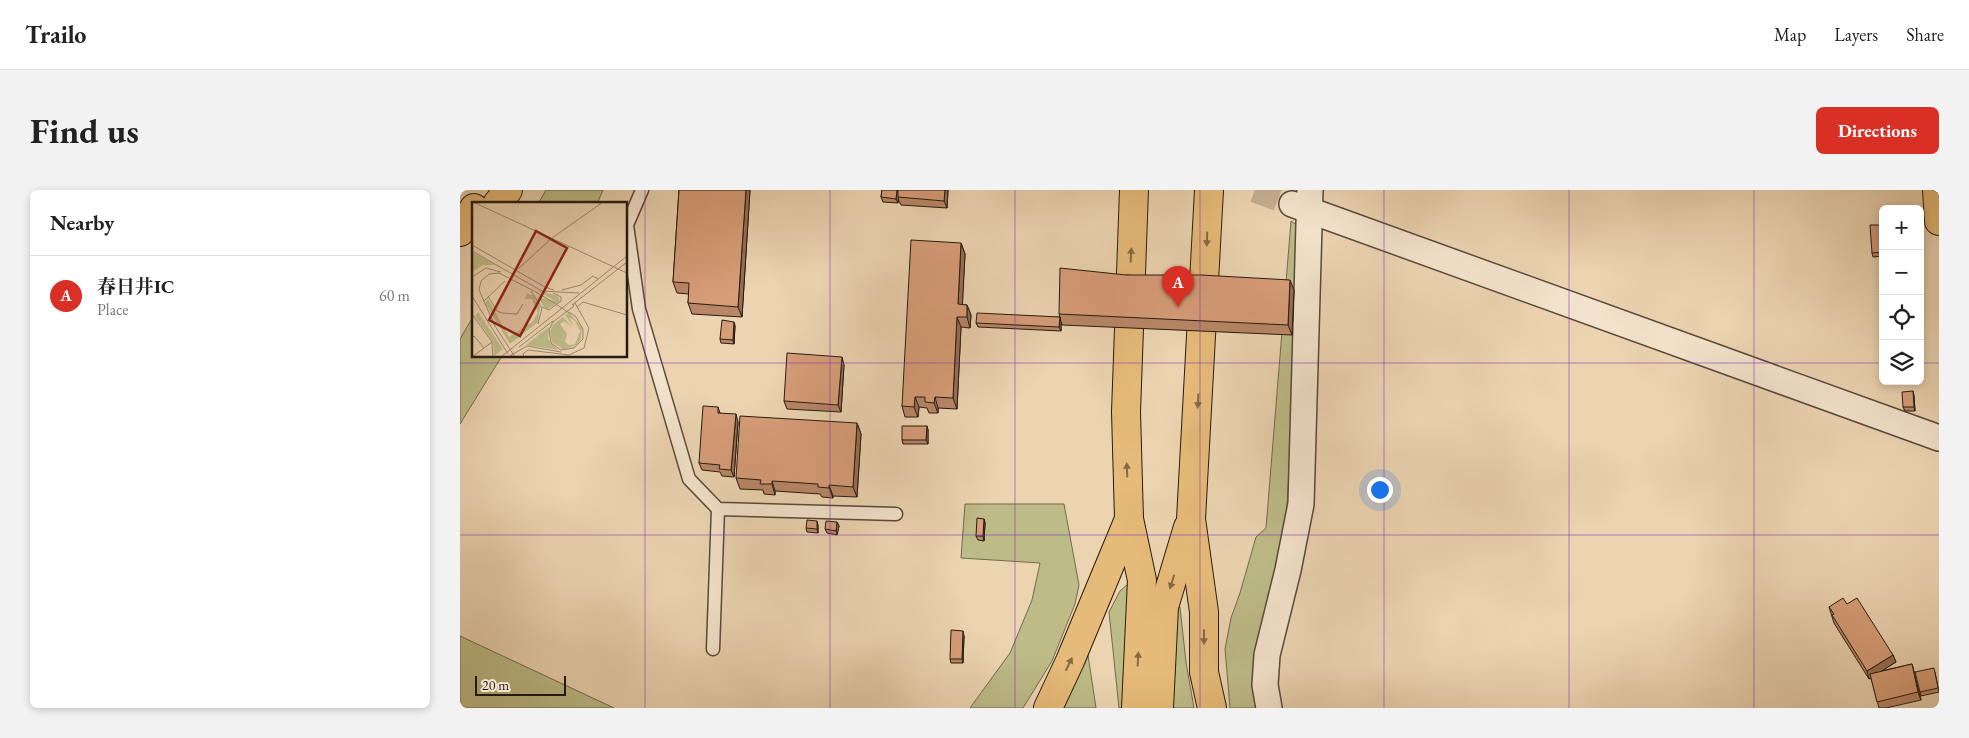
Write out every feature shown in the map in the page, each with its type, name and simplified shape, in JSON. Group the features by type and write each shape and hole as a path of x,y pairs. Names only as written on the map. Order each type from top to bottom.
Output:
{"highway":[{"path":"477,202 484,190"},
{"path":"499,202 508,190"},
{"path":"1134,190 1129,279 1126,412 1129,518 1142,580 1136,708"},
{"path":"1209,190 1191,519 1204,612 1204,672 1212,708"},
{"path":"1937,190 1939,221"},
{"path":"460,232 472,211"},
{"path":"460,251 472,236"},
{"path":"1048,708 1070,661 1129,518"},
{"path":"1159,708 1164,608 1191,519"}],"street":[{"path":"1269,708 1265,685 1267,655 1288,570 1300,504 1304,202 1939,438"}],"lane":[{"path":"628,223 642,190"},
{"path":"628,232 639,309 689,479 718,509 896,514"},
{"path":"712,650 718,509"}],"shaded area":[{"path":"546,190 603,190 598,202 539,202"},
{"path":"1291,221 1297,225 1303,246 1286,522 1261,708 1230,708 1225,649 1231,618 1256,537 1266,528"},
{"path":"472,318 472,358 501,358 460,424 460,339"},
{"path":"965,504 1064,504 1079,585 1075,604 1052,661 1023,708 970,708 1010,653 1032,600 1040,563 961,558"},
{"path":"1130,582 1123,708 1119,708 1109,612 1120,591"},
{"path":"1178,607 1180,607 1186,662 1194,708 1173,708"},
{"path":"460,636 614,708 466,708 460,705"},
{"path":"1088,655 1096,708 1059,708"}],"building":[{"path":"679,190 746,190 738,307 688,303 689,283 673,282"},
{"path":"882,190 897,190 896,199 881,197"},
{"path":"898,190 945,190 944,201 898,197"},
{"path":"1870,225 1879,225 1879,252 1872,253"},
{"path":"911,240 961,243 958,304 967,305 967,317 957,317 953,398 935,397 934,403 925,402 925,397 915,397 914,407 902,406"},
{"path":"1060,268 1126,275 1201,275 1290,280 1288,325 1059,314"},
{"path":"977,313 1060,317 1059,327 976,323"},
{"path":"722,320 734,322 733,340 720,339"},
{"path":"787,353 842,357 838,405 784,401"},
{"path":"1913,391 1914,407 1903,407 1902,392"},
{"path":"703,406 718,407 718,413 736,414 731,470 719,469 720,465 699,463"},
{"path":"740,416 857,423 853,487 829,485 829,488 818,487 818,484 772,481 772,484 760,484 761,480 736,478"},
{"path":"902,426 927,426 926,440 902,440"},
{"path":"977,518 984,519 983,536 976,536"},
{"path":"807,520 817,521 817,529 806,528"},
{"path":"826,521 837,522 836,531 825,529"},
{"path":"1843,598 1847,604 1857,598 1893,655 1867,671 1832,615 1834,614 1829,607"},
{"path":"951,630 963,631 962,659 950,659"},
{"path":"1912,664 1918,692 1877,702 1870,674"},
{"path":"1934,668 1938,688 1920,692 1915,672"}],"tunnel":[{"path":"1255,190 1292,204"}],"place":[{"name":"春日井IC","path":"1178,307"}]}
